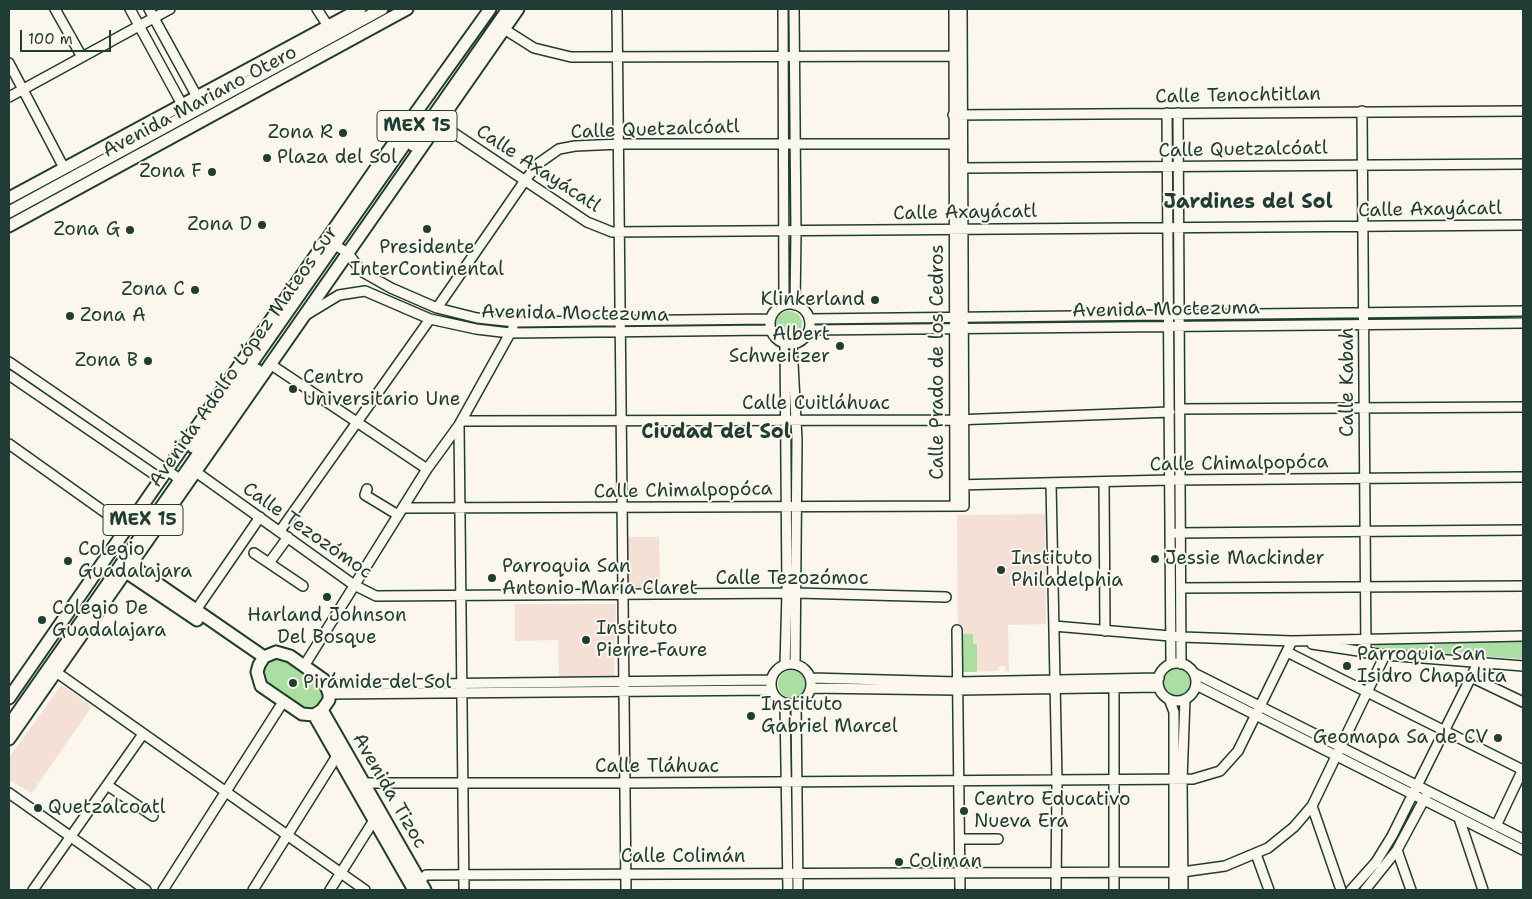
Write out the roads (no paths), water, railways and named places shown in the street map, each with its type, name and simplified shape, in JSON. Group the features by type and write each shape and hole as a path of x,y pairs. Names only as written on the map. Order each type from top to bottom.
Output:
{"main road":[{"name":"Avenida Mariano Otero","path":"200,102 253,66 360,9"},
{"path":"353,24 371,9"},
{"name":"Avenida Mariano Otero","path":"9,198 64,168 278,65 382,9"},
{"path":"386,20 390,9"},
{"name":"Avenida Mariano Otero","path":"9,226 408,9"},
{"path":"9,739 56,672 118,562 127,528 174,478 196,472 303,316 337,247 490,9"},
{"name":"Avenida Adolfo López Mateos Sur","path":"337,247 501,9"},
{"name":"Avenida Adolfo López Mateos Sur","path":"9,724 174,478 508,9"},
{"path":"337,247 439,122 518,9"},
{"path":"253,66 278,65"},
{"name":"Avenida Mariano Otero","path":"9,212 185,109"},
{"path":"28,188 43,193"},
{"path":"118,562 262,660"},
{"path":"9,698 118,562"},
{"name":"Avenida Adolfo López Mateos Sur","path":"9,712 118,562"},
{"path":"183,606 196,610 262,660"},
{"path":"276,652 282,653 304,666 328,690 329,700 318,712 302,714 283,702 261,686 257,672 262,660 276,652"},
{"name":"Avenida Tizoc","path":"318,712 415,887 425,890"}],"street":[{"path":"55,9 82,57"},
{"path":"130,9 194,126"},
{"path":"149,9 208,118"},
{"path":"9,97 170,9"},
{"path":"318,9 328,26"},
{"path":"617,9 620,144 626,890"},
{"path":"783,9 784,305"},
{"path":"794,9 795,305"},
{"name":"Calle Prado de los Cedros","path":"954,9 963,115 964,319 959,330 959,506"},
{"name":"Calle Prado de los Cedros","path":"959,330 954,319 953,115 962,9"},
{"path":"504,29 534,48 558,55 618,57 958,56"},
{"path":"9,63 64,168"},
{"name":"Calle Kabah","path":"1362,111 1366,653"},
{"name":"Calle Tenochtitlan","path":"953,115 1523,111"},
{"path":"1167,113 1171,664"},
{"path":"1178,113 1181,664"},
{"name":"Calle Axayácatl","path":"439,122 587,222 604,230 620,232 1523,226"},
{"name":"Calle Quetzalcóatl","path":"437,308 526,179 539,163 559,149 575,146 620,144 954,144"},
{"name":"Calle Quetzalcóatl","path":"963,168 1523,164"},
{"name":"Avenida Moctezuma","path":"337,247 361,271 370,277 437,308 478,318 515,322 770,319"},
{"name":"Avenida Moctezuma","path":"303,316 339,295 365,290 430,319 476,329 510,333 770,330"},
{"path":"784,305 795,305 804,310 809,319 808,330 802,340 788,344 775,338 770,330 770,319 774,312 784,305"},
{"name":"Avenida Moctezuma","path":"809,319 964,319 1169,314 1523,311"},
{"path":"280,531 430,319"},
{"path":"304,666 427,469 460,423 515,322"},
{"name":"Avenida Moctezuma","path":"808,330 959,330 1364,323 1523,323"},
{"path":"785,665 788,344"},
{"path":"788,344 796,421 797,593 795,664"},
{"path":"9,362 174,478"},
{"path":"270,364 427,469"},
{"path":"9,375 174,478"},
{"path":"1180,409 1523,407"},
{"name":"Calle Cuitláhuac","path":"460,423 959,420 1170,412"},
{"path":"460,423 464,890"},
{"path":"9,444 127,528"},
{"name":"Calle Tezozómoc","path":"196,472 354,585 367,593 382,597 787,593 946,596"},
{"name":"Calle Chimalpopóca","path":"959,485 1170,480 1523,477"},
{"path":"1104,482 1105,631"},
{"path":"1052,483 1057,780 1056,890"},
{"path":"368,489 365,495 400,512"},
{"name":"Calle Chimalpopóca","path":"400,512 461,509 959,506"},
{"path":"196,610 260,517"},
{"path":"1170,533 1523,530"},
{"path":"270,563 288,537"},
{"path":"254,553 303,586"},
{"path":"1181,588 1523,586"},
{"path":"1054,626 1182,637 1292,641 1523,636"},
{"path":"957,630 960,890"},
{"path":"1292,641 1385,656 1523,666"},
{"name":"Calle Tláhuac","path":"360,786 1178,780 1208,776 1220,771 1238,751 1292,641"},
{"path":"1287,652 1523,769 1496,826"},
{"name":"Calle Colimán","path":"415,887 426,875 1178,872 1225,866 1268,848 1294,828 1312,806 1385,656"},
{"path":"1351,890 1376,862 1415,791 1478,663"},
{"path":"795,664 805,669 811,678 811,688 807,696 796,704 786,704 775,697 771,680 776,671 785,665 795,664"},
{"path":"1174,890 1178,872 1178,780 1174,712 1170,699 1162,693 1159,682 1165,668 1171,664 1187,666 1194,673 1258,712"},
{"path":"56,672 365,890"},
{"path":"1170,699 1185,699 1191,694 1196,685 1194,673"},
{"path":"1471,677 1523,702"},
{"path":"811,678 957,686"},
{"path":"624,688 771,680"},
{"path":"811,688 1159,682"},
{"path":"1114,684 1112,780 1114,890"},
{"path":"1196,685 1258,712 1415,791 1523,839"},
{"path":"328,690 624,688 772,690"},
{"path":"1178,780 1185,699"},
{"path":"163,890 283,702"},
{"path":"786,704 788,890"},
{"path":"796,704 798,890"},
{"path":"32,890 143,734"},
{"path":"252,890 340,750"},
{"path":"107,785 153,816"},
{"path":"9,793 146,890"},
{"path":"1426,796 1459,818 1523,850"},
{"path":"1365,890 1397,850 1426,796"},
{"path":"1312,806 1341,890"},
{"path":"330,890 377,816"},
{"path":"1459,818 1483,890"},
{"path":"960,839 998,840"},
{"path":"1397,850 1411,890"},
{"path":"1256,854 1269,890"},
{"path":"1178,872 1183,890"}],"place":[{"name":"Zona R","path":"343,133"},
{"name":"Plaza del Sol","path":"267,158"},
{"name":"Zona F","path":"212,172"},
{"name":"Zona D","path":"262,225"},
{"name":"Presidente InterContinental","path":"427,229"},
{"name":"Zona G","path":"130,230"},
{"name":"Zona C","path":"195,290"},
{"name":"Klinkerland","path":"875,300"},
{"name":"Zona A","path":"70,316"},
{"name":"Albert Schweitzer","path":"840,346"},
{"name":"Zona B","path":"148,361"},
{"name":"Centro Universitario Une","path":"293,389"},
{"name":"Jessie Mackinder","path":"1155,559"},
{"name":"Colegio Guadalajara","path":"68,561"},
{"name":"Instituto Philadelphia","path":"1001,570"},
{"name":"Parroquia San Antonio María Claret","path":"492,578"},
{"name":"Harland Johnson Del Bosque","path":"327,597"},
{"name":"Colegio De Guadalajara","path":"42,620"},
{"name":"Instituto Pierre-Faure","path":"586,640"},
{"name":"Parroquia San Isidro Chapalita","path":"1347,666"},
{"name":"Pirámide del Sol","path":"293,683"},
{"name":"Instituto Gabriel Marcel","path":"751,716"},
{"name":"Geomapa Sa de CV","path":"1498,738"},
{"name":"Quetzalcoatl","path":"38,808"},
{"name":"Centro Educativo Nueva Era","path":"964,811"},
{"name":"Coliman","path":"899,862"}],"district":[{"name":"Jardines del Sol","path":"1248,203"},
{"name":"Ciudad del Sol","path":"716,433"}]}
